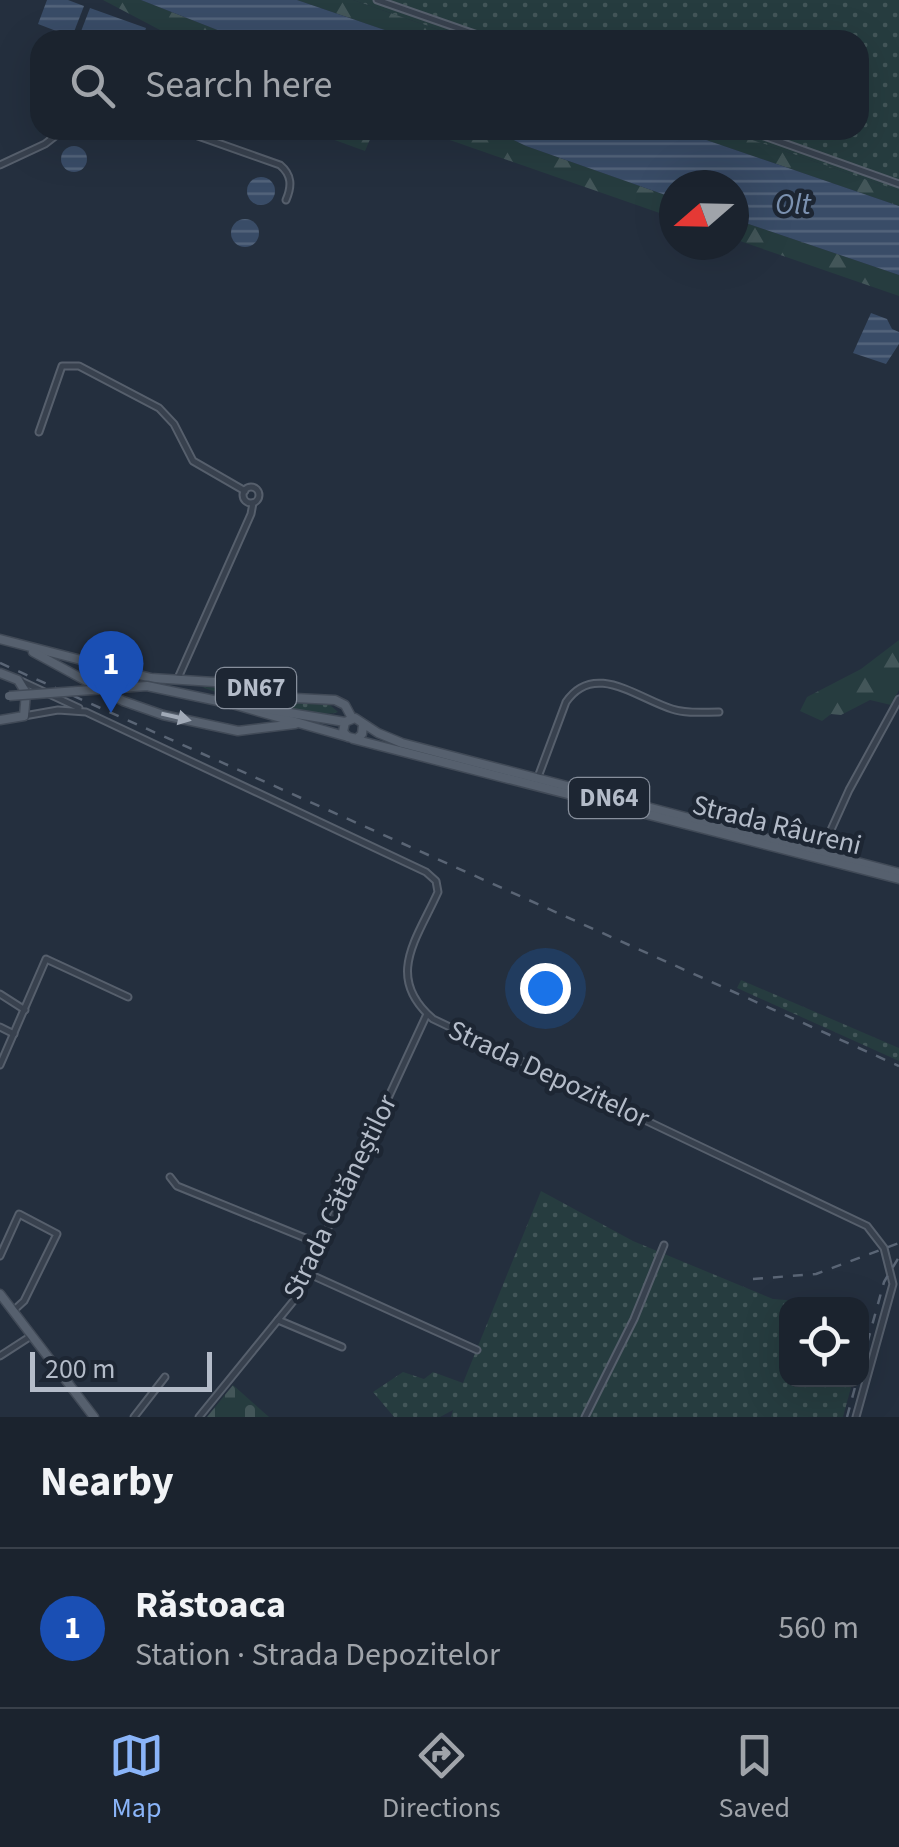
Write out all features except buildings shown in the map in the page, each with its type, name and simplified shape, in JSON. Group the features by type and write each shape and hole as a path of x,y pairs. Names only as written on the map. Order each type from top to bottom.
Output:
{"main road":[{"name":"DN67","path":"0,639 150,678 230,683 296,698 335,700 348,708 349,720"},
{"name":"DN67","path":"24,648 145,710 233,730 294,724 351,738"},
{"path":"93,686 92,673 104,666"},
{"path":"0,673 18,680 26,693 24,716 0,720"},
{"name":"DN64","path":"4,696 134,686 171,689 294,724"},
{"name":"DN64","path":"232,704 363,724"},
{"path":"349,720 344,732 351,738 362,734 363,724"},
{"name":"Strada Râureni","path":"363,724 402,742 899,876"},
{"name":"Strada Râureni","path":"351,738 899,876"},
{"path":"0,1294 94,1417"}],"street":[{"path":"377,0 463,30"},
{"path":"0,166 50,140"},
{"path":"209,140 280,165 290,179 286,200"},
{"path":"775,140 899,184"},
{"path":"39,432 62,366 79,366 159,408 174,424 194,462 244,491 246,501 254,502"},
{"path":"177,680 258,499 258,491 252,487 244,491"},
{"path":"18,680 86,712"},
{"path":"537,779 566,702 573,691 585,684 631,691 680,711 719,712"},
{"path":"821,852 849,790 899,700"},
{"name":"Strada Depozitelor","path":"24,716 58,710 86,712 433,876 438,892 406,969 412,994 427,1014 449,1028 867,1226 884,1248 893,1284 856,1417"},
{"path":"890,716 899,719"},
{"path":"797,853 821,852"},
{"path":"821,852 845,865"},
{"path":"0,1065 46,959 128,997"},
{"path":"0,994 25,1010"},
{"name":"Strada Cătăneștilor","path":"199,1417 295,1299 427,1014"},
{"path":"0,1027 14,1034"},
{"path":"170,1177 177,1186 321,1245"},
{"path":"0,1256 20,1214 57,1234 24,1301 13,1311"},
{"path":"585,1417 634,1319 664,1245"},
{"path":"308,1273 477,1350"},
{"path":"278,1320 342,1346"},
{"path":"0,1356 32,1336"},
{"path":"134,1417 166,1376"}],"green space":[{"path":"103,0 141,0 218,30 160,30"},
{"path":"297,0 353,0 439,30 385,30"},
{"path":"353,0 899,0 899,191 753,140 869,140 869,30 439,30"},
{"path":"335,140 370,140 365,151"},
{"path":"450,140 514,140 659,193 659,213"},
{"path":"706,140 753,140 899,191 899,206"},
{"path":"749,224 899,275 899,296 749,244"},
{"path":"899,640 899,690 891,705 870,700 822,721 800,711 807,697 861,669"},
{"path":"202,687 236,688 296,703 330,705 338,712 293,710"},
{"path":"741,980 899,1048 899,1061 737,988"},
{"path":"541,1191 633,1241 779,1299 779,1387 851,1387 843,1417 451,1417 453,1410 440,1417 394,1417 373,1392 403,1372 424,1379 433,1372 463,1383"},
{"path":"233,1385 269,1417 207,1417"}],"water":[{"path":"47,0 68,0 84,6 75,30 54,30 38,24"},
{"path":"141,0 297,0 385,30 218,30"},
{"path":"90,8 146,28 145,30 82,30"},
{"name":"Olt","path":"514,140 706,140 899,206 899,275 749,224 749,170 659,170 659,193"},
{"path":"74,146 83,150 87,159 83,168 74,172 65,168 61,159 65,150"},
{"path":"261,177 271,181 275,191 271,201 261,205 251,201 247,191 251,181"},
{"path":"245,219 255,223 259,233 255,243 245,247 235,243 231,233 235,223"},
{"path":"871,313 887,319 892,329 899,332 899,344 886,364 853,353"}],"railway":[{"path":"0,663 899,1066"},
{"path":"753,1279 816,1274 899,1243"},
{"path":"869,1337 884,1282 899,1257"},
{"path":"847,1417 855,1387"}],"place":[{"name":"Răstoaca","path":"111,713"}]}
